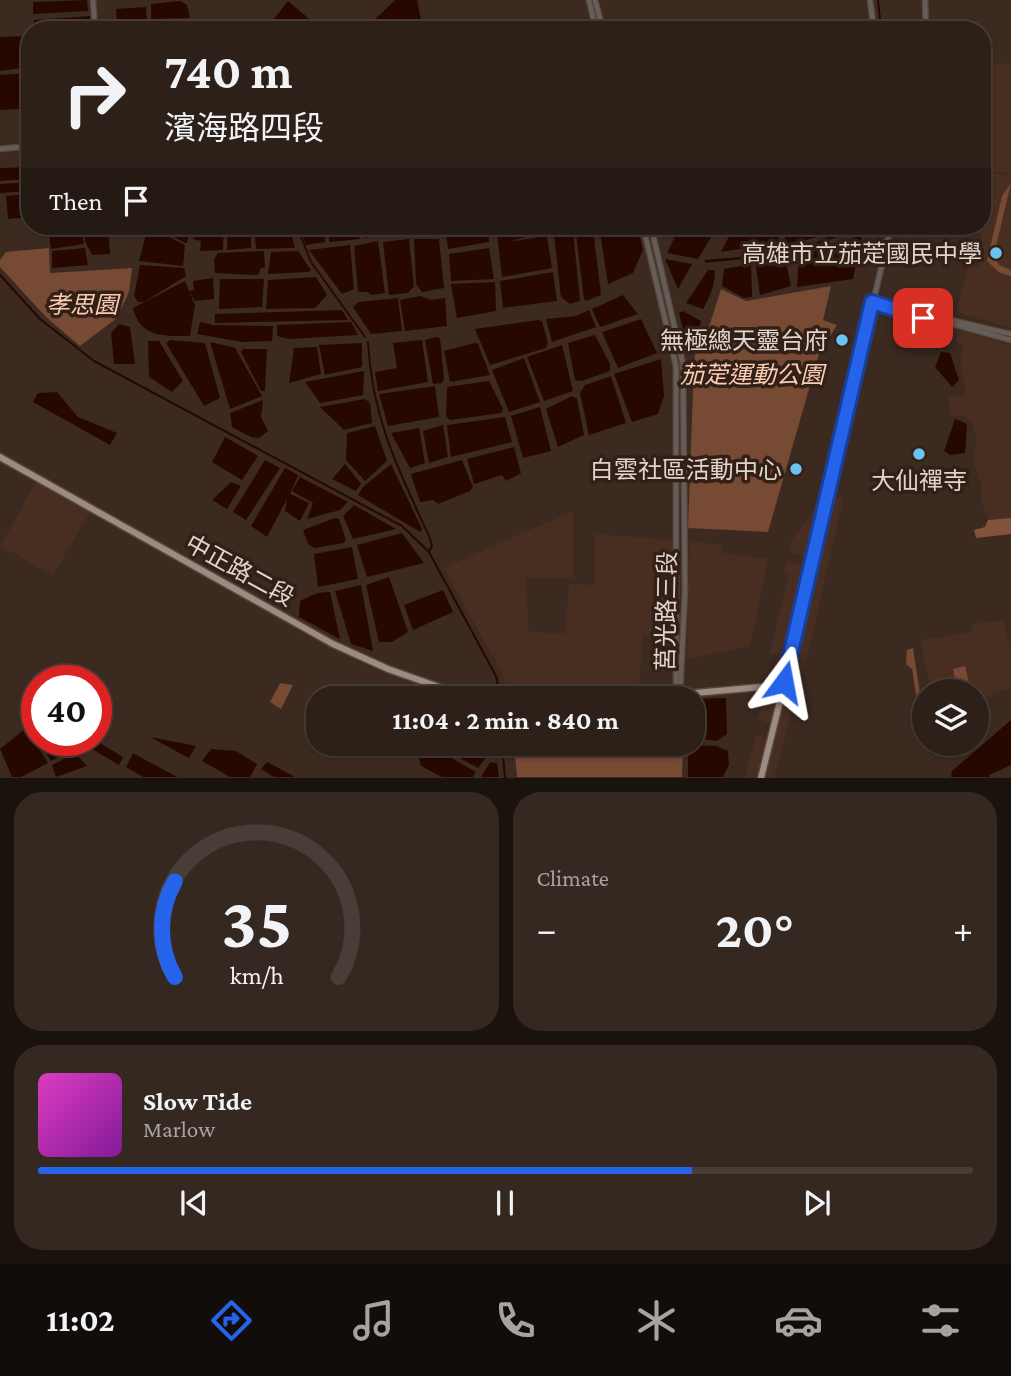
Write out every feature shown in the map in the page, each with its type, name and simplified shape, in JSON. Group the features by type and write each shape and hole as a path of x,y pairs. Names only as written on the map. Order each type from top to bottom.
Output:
{"main road":[{"name":"中正路二段","path":"0,457 334,644 388,669 436,686"},
{"path":"705,692 784,685 761,778"}],"street":[{"path":"93,0 94,21"},
{"path":"589,0 594,21"},
{"path":"595,0 601,21"},
{"path":"870,0 873,21"},
{"path":"925,0 926,21"},
{"path":"0,149 21,147"},
{"name":"莒光路三段","path":"645,235 676,366 676,686"},
{"name":"莒光路三段","path":"653,235 683,364 683,686"},
{"path":"784,685 889,235"},
{"path":"872,302 1011,334"},
{"path":"872,302 1011,340"}],"shaded area":[{"path":"87,0 88,11 33,14 33,2"},
{"path":"395,0 417,0 421,21 373,21"},
{"path":"180,1 187,5 190,18 151,19 151,4"},
{"path":"288,1 312,21 273,21"},
{"path":"146,7 147,21 117,21 116,9"},
{"path":"90,16 90,21 34,21"},
{"path":"21,36 21,68 0,71 0,37"},
{"path":"991,63 1011,64 1011,173 991,172"},
{"path":"21,74 21,109 0,110 0,75"},
{"path":"21,167 21,180 0,181 0,168"},
{"name":"高雄市立茄萣國民中學","path":"991,174 1011,175 1011,328 956,312 968,267 981,267 980,235 991,235"},
{"path":"21,183 21,192 0,193 0,184"},
{"path":"21,195 21,218 8,219 6,196"},
{"path":"49,235 82,235 84,244 51,249"},
{"path":"84,235 109,235 110,254 92,255"},
{"path":"146,235 164,235 185,245 183,266 139,261"},
{"path":"170,235 188,235 185,243"},
{"path":"194,235 224,235 223,250 200,251 201,241 193,239"},
{"path":"228,235 251,235 251,248 227,250"},
{"path":"255,235 291,235 295,248 256,249"},
{"path":"302,235 325,235 325,242 306,245"},
{"path":"329,235 360,235 360,239 329,242"},
{"path":"446,235 489,235 489,242 448,249"},
{"path":"497,235 532,235 508,242 547,236 552,268 502,277"},
{"path":"554,235 573,235 580,301 570,304 561,297"},
{"path":"576,235 594,237 601,295 586,301"},
{"path":"600,235 639,235 643,250 633,273 608,284"},
{"path":"676,235 713,235 698,259 667,253"},
{"path":"730,235 778,235 777,243 721,252"},
{"path":"786,235 817,235 817,237 785,246"},
{"path":"840,235 822,243 784,253 705,263 705,260 800,248 829,236"},
{"path":"862,235 853,279 797,287 799,254 838,247"},
{"path":"409,239 414,286 408,293 389,295 383,242"},
{"path":"414,239 439,239 444,288 422,292 416,284"},
{"path":"378,241 385,293 371,295 368,292 358,292 354,246"},
{"path":"350,245 354,289 342,294 309,250"},
{"path":"85,248 88,265 52,268 52,251"},
{"path":"489,248 494,279 451,281 449,254"},
{"path":"264,251 265,268 261,268 258,275 215,273 214,259 218,253"},
{"path":"298,251 311,270 268,274 271,252"},
{"path":"785,257 791,286 760,295 755,261"},
{"path":"665,259 692,264 678,289"},
{"path":"751,264 752,297 744,298 722,286 724,269"},
{"path":"140,265 184,268 186,276 144,302 138,302 134,296"},
{"path":"708,270 715,270 714,281 703,309 686,303"},
{"path":"553,272 557,301 503,308 500,281"},
{"path":"316,277 327,295 315,308 266,309 268,280"},
{"path":"213,278 214,299 195,301 189,291 194,290 193,281"},
{"path":"220,279 264,279 262,307 219,309"},
{"path":"185,281 195,305 190,336 163,335 141,325 133,308"},
{"path":"495,282 496,311 457,318 451,284"},
{"path":"623,295 638,314 600,327 592,309"},
{"path":"420,296 431,300 445,298 447,326 405,331 400,300"},
{"path":"398,298 402,331 371,334 353,307 358,302"},
{"path":"342,310 348,320 215,323 215,314"},
{"path":"589,310 596,327 552,342 546,319 576,316"},
{"path":"683,311 701,321 698,336 688,350 679,313"},
{"path":"641,319 657,353 618,368 602,332"},
{"path":"542,321 548,343 546,348 490,365 475,329"},
{"path":"200,322 213,325 273,326 272,341 242,342 197,334"},
{"path":"351,322 358,335 289,339 277,336 277,325"},
{"path":"119,324 130,327 135,364 114,364 111,333"},
{"path":"957,330 1011,345 1011,518 988,520 981,500 981,482 973,462 976,438 971,422 965,416 949,415 949,396 966,395 961,364 963,344 957,343"},
{"path":"595,335 610,364 610,371 582,381 575,380 568,343"},
{"path":"440,338 444,379 442,383 433,384 425,340"},
{"path":"170,340 205,343 220,398 204,406 166,343"},
{"path":"422,340 428,382 378,391 375,372 397,368 393,343"},
{"path":"148,341 159,341 183,381 172,392 149,377"},
{"path":"210,342 235,348 262,396 230,409"},
{"path":"362,343 362,367 325,375 319,345"},
{"path":"478,344 490,375 450,382 444,351"},
{"path":"562,345 573,391 544,401 527,357"},
{"path":"317,347 321,374 289,383 294,348"},
{"path":"243,349 267,349 265,391 261,391 241,352"},
{"path":"941,352 950,353 959,380 952,387 935,367"},
{"path":"524,358 540,402 509,412 492,370"},
{"path":"661,359 664,396 658,414 632,422 614,374"},
{"path":"364,371 363,395 320,403 305,382"},
{"path":"611,376 626,423 589,435 580,393 585,385"},
{"path":"489,381 503,409 501,413 450,420 446,416 447,387"},
{"path":"435,386 439,417 388,426 379,394"},
{"path":"57,392 78,417 117,433 110,445 33,402 38,393"},
{"path":"572,396 577,399 584,435 558,447 546,409"},
{"path":"365,399 370,403 372,423 344,430 320,407"},
{"path":"263,400 261,417 268,431 259,438 232,427 230,413"},
{"path":"540,407 551,451 523,458 511,416"},
{"path":"505,417 512,442 451,457 447,425"},
{"path":"955,419 967,424 965,453 950,455 944,451"},
{"path":"443,425 448,457 429,463 423,431"},
{"path":"375,426 387,461 365,481 346,460 347,433"},
{"path":"419,428 425,463 410,468 391,433"},
{"path":"225,437 258,456 242,480 212,462"},
{"path":"514,447 521,473 506,481 502,475 474,484 467,459"},
{"path":"265,460 280,468 246,520 233,512"},
{"path":"462,460 473,487 470,491 438,504 433,500 420,502 411,474"},
{"path":"345,464 361,484 356,491 332,479"},
{"path":"391,464 422,529 420,532 358,495 363,487"},
{"path":"285,468 298,475 290,494 309,503 300,521 285,511 287,499 267,537 251,526"},
{"path":"300,477 348,502 340,510 307,519 313,503 292,491"},
{"path":"36,481 90,511 53,576 1,546"},
{"path":"231,482 241,486 227,509 212,500"},
{"path":"819,493 843,499 809,650 774,777 745,778 756,735 766,738 770,724 758,719 766,683 764,670 773,672 778,656 770,653 789,574 784,573 786,562 806,567 809,558 788,552 792,540 815,508"},
{"path":"354,505 396,529 353,539 343,516"},
{"path":"573,511 573,578 525,577 529,632 565,634 569,584 595,585 595,534 672,540 671,636 643,635 639,686 506,686 505,679 444,568"},
{"path":"335,518 339,519 346,540 344,543 314,548 308,544 303,530"},
{"path":"1011,518 1011,534 976,538 974,530 985,527 988,520"},
{"path":"402,533 424,563 367,577 357,545"},
{"path":"690,541 722,545 722,553 768,559 750,646 687,659"},
{"path":"352,547 358,579 318,587 314,554"},
{"path":"389,577 408,632 392,642 379,642 366,585"},
{"path":"361,585 373,651 351,644 335,591"},
{"path":"443,590 453,612 413,630 404,605"},
{"path":"330,592 340,639 299,617 300,601 317,593"},
{"path":"1003,620 1011,650 1011,688 989,696 989,679 928,679 920,640 969,633 973,624"},
{"path":"726,698 727,734 717,741 705,740 705,699"},
{"path":"1011,720 1011,765 989,775 990,777 951,777 952,771 969,756 989,756 989,739"},
{"path":"21,732 21,756 44,756 48,763 21,777 12,777 0,749"},
{"path":"150,737 196,746 189,758"},
{"path":"705,746 716,746 728,751 729,765 723,777 688,777 688,756 705,756"},
{"path":"211,749 236,751 257,764 250,777 230,777 202,761"},
{"path":"112,750 123,757 119,765 104,756 112,756"},
{"path":"133,753 177,777 143,777 126,767"},
{"path":"48,756 62,756 51,761"},
{"path":"70,756 78,756 87,766 56,777 52,765"},
{"path":"421,756 448,756 476,772 473,777 442,777 421,766"},
{"path":"456,756 487,756 478,768"},
{"path":"267,762 295,777 274,777 261,769"},
{"path":"490,762 497,763 499,777 481,777"}],"green space":[{"path":"1011,183 994,255 999,265 1011,270 1011,276 1000,273 987,261 1002,196"},
{"name":"孝思園","path":"49,248 50,273 132,268 129,292 117,318 80,346 47,318 0,267 0,260 6,252"},
{"name":"茄萣運動公園","path":"831,286 823,320 837,325 819,354 768,532 688,528 696,349 707,333 721,289 746,301"},
{"path":"913,648 918,679 914,679 912,669 906,664 907,650"},
{"path":"965,666 968,679 955,679 953,669"},
{"path":"280,683 293,685 281,709 270,702"},
{"path":"515,756 683,756 682,777 517,777"}],"waterway":[{"path":"878,0 880,21"},
{"path":"300,235 311,262 365,337"},
{"path":"0,275 40,319 94,361 402,526 429,552 496,676 498,686"},
{"path":"368,342 370,369 381,419 397,465 429,536 432,545 429,552"},
{"path":"503,756 505,778"}],"place":[{"name":"高雄市立茄萣國民中學","path":"996,253"},
{"name":"無極總天靈台府","path":"842,340"},
{"name":"大仙禪寺","path":"919,454"},
{"name":"白雲社區活動中心","path":"796,469"}],"route":[{"path":"784,682 872,302 923,318"}]}
